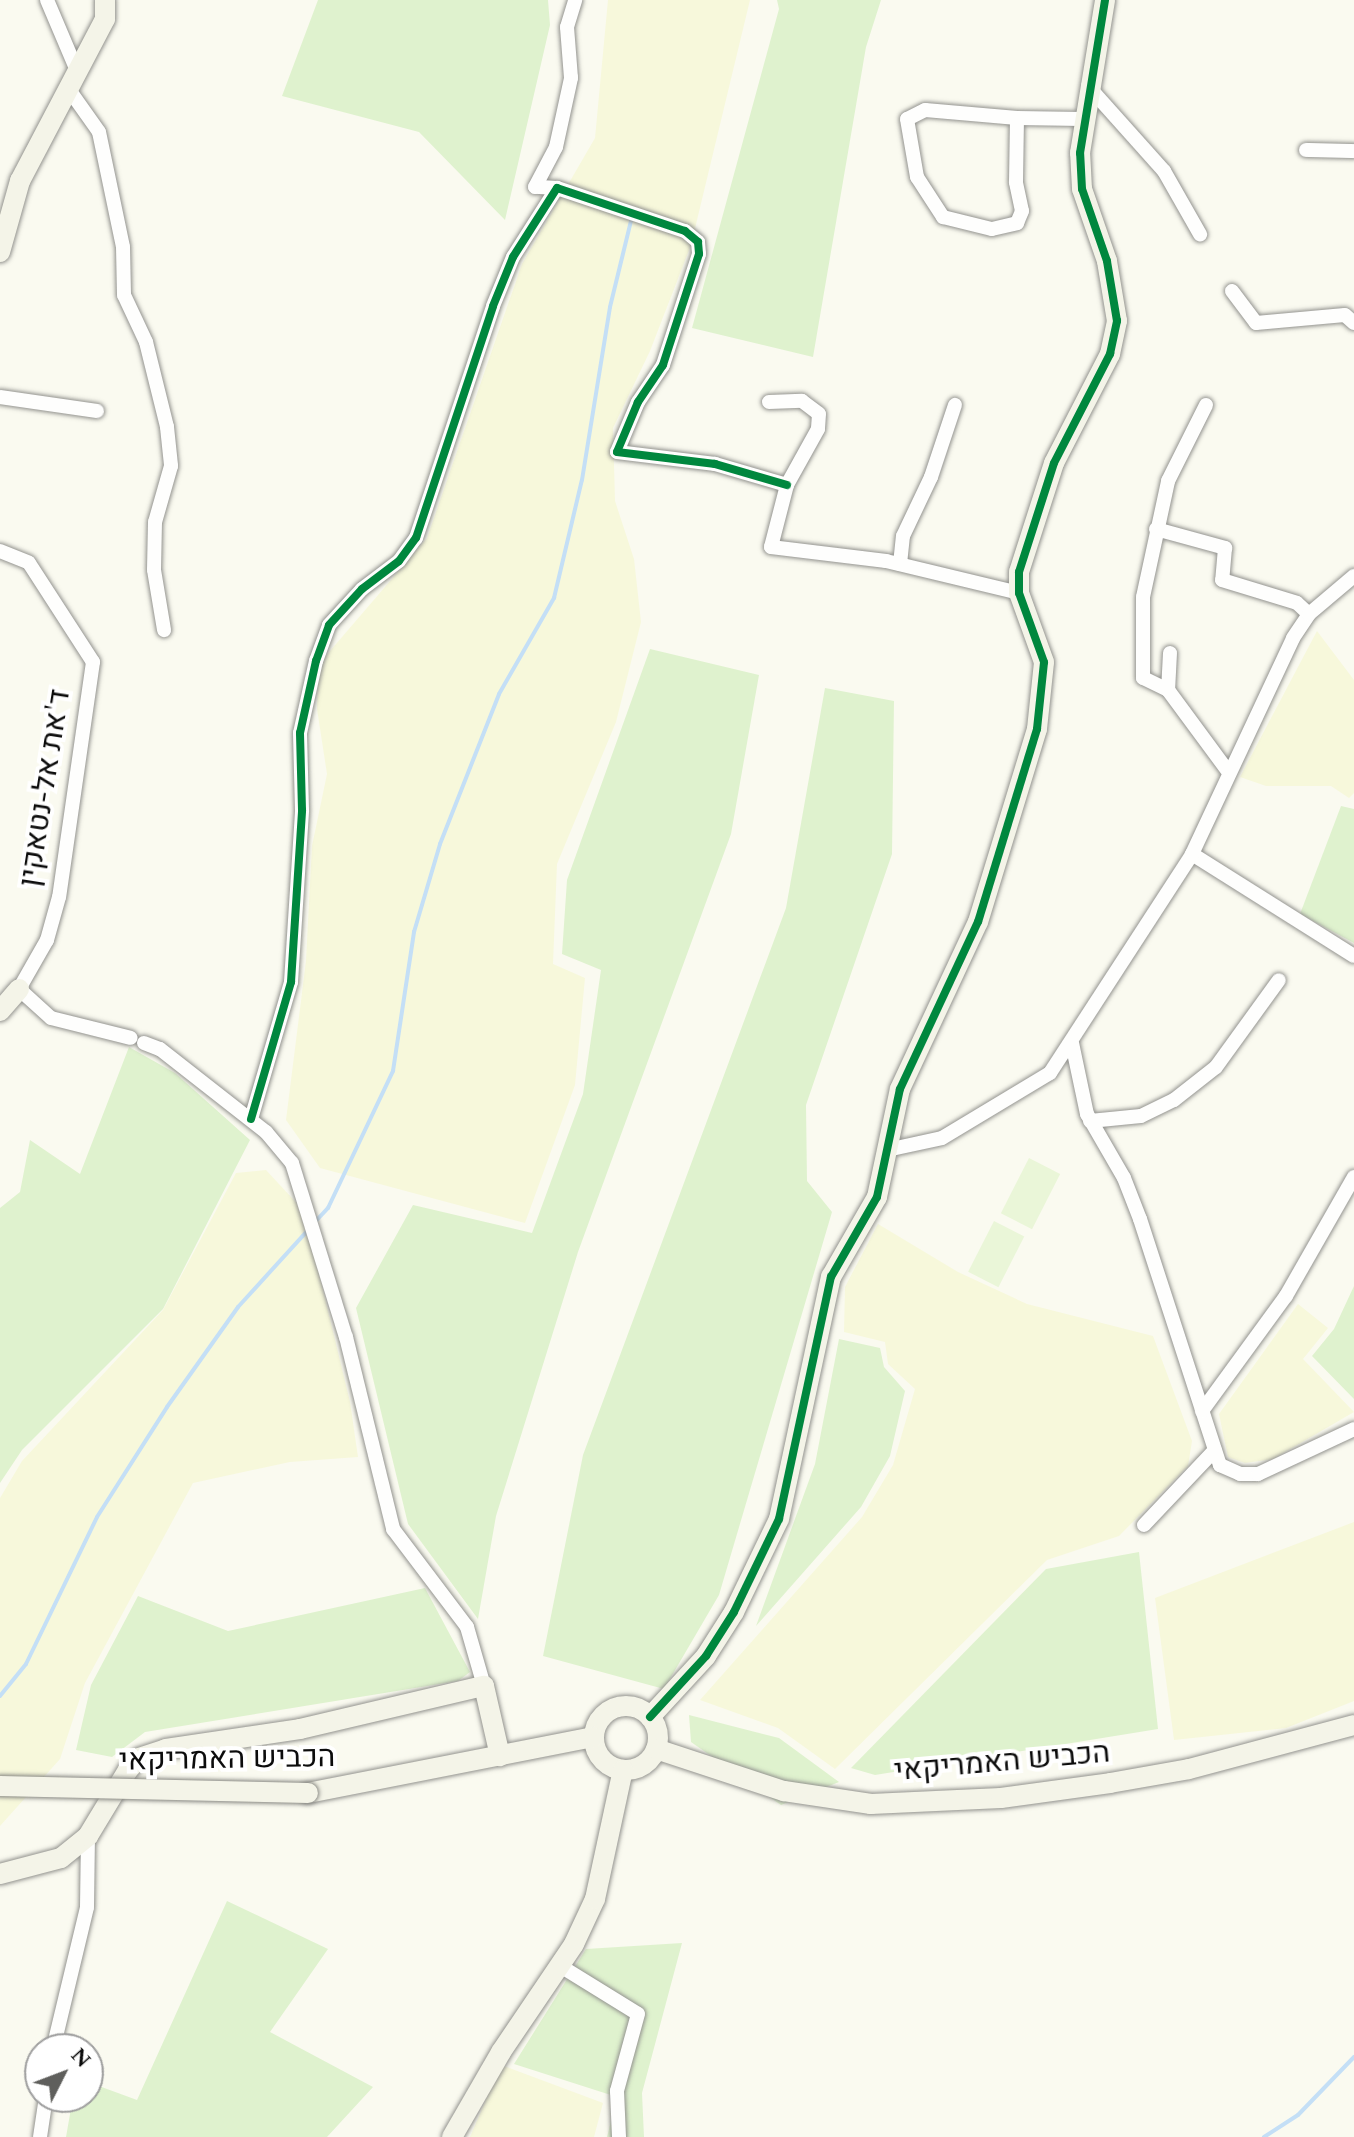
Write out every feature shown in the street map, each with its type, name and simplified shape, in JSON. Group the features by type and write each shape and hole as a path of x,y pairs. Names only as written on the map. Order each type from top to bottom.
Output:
{"street":[{"path":"47,0 74,82 99,132 123,247 124,295 146,342 167,427 171,466 155,522 154,570 164,630"},
{"path":"0,252 20,181 105,19 105,0"},
{"path":"575,0 567,27 571,78 556,147 535,187 557,188 685,231 698,242 699,254 663,365 638,402 617,452 715,464 787,485"},
{"path":"650,1717 706,1656 734,1612 779,1519 831,1277 877,1197 900,1089 964,960 994,878 1037,729 1044,662 1019,593 1027,539 1054,463 1110,354 1117,321 1107,261 1082,189 1082,119 1105,0"},
{"path":"1088,86 1164,171 1200,234"},
{"path":"1017,118 1021,219 1010,227 992,229 943,217 917,177 907,119 925,110 1017,118 1082,119"},
{"path":"1306,150 1354,151"},
{"path":"251,1119 291,982 302,810 300,733 316,661 329,625 362,589 399,561 416,538 484,328 513,257 557,188"},
{"path":"1232,291 1256,323 1345,315 1354,323"},
{"path":"0,397 97,411"},
{"path":"769,402 802,401 819,414 818,429 787,485 771,547 900,564 1019,593"},
{"path":"900,564 903,536 931,477 955,405"},
{"path":"1206,405 1168,481 1156,529 1143,597 1143,678 1168,690 1227,770"},
{"path":"1156,529 1225,548 1222,580 1297,603 1309,614"},
{"name":"ד'את אל-נטאקין","path":"0,551 29,563 93,662 59,897 47,940 19,989 0,1011"},
{"path":"887,1150 918,1146 982,1118 1050,1073 1192,854 1227,770 1309,614 1354,576"},
{"path":"1168,690 1170,653"},
{"path":"1192,854 1354,956"},
{"path":"1090,1121 1141,1116 1174,1100 1226,1056 1279,980"},
{"path":"19,989 51,1018 138,1040 160,1049 251,1119 292,1163 346,1337 393,1529 467,1627 500,1756"},
{"path":"1072,1043 1090,1121 1124,1178 1215,1450 1229,1471 1258,1474 1354,1429"},
{"path":"1202,1411 1286,1296 1354,1177"},
{"path":"1144,1525 1215,1450"},
{"path":"0,1874 61,1858 88,1836 139,1758 166,1749 300,1729 484,1686"},
{"path":"620,1706 650,1717 657,1732 656,1749 643,1765 623,1770 599,1756 594,1737 601,1717 620,1706"},
{"name":"הכביש האמריקאי","path":"656,1749 784,1791 871,1804 1001,1798 1110,1783 1189,1769 1354,1725"},
{"name":"הכביש האמריקאי","path":"0,1786 308,1793 594,1737"},
{"path":"452,2137 501,2052 562,1967 595,1899 623,1770"},
{"path":"57,2033 87,1907 88,1836"},
{"path":"562,1967 638,2014 617,2091 619,2137"},
{"path":"40,2137 44,2113"}],"green space":[{"path":"318,0 548,0 550,25 505,220 419,132 282,96"},
{"path":"608,0 750,0 691,245 650,351 613,428 615,501 634,559 641,622 616,722 557,864 553,964 585,978 575,1085 525,1223 320,1168 286,1120 306,961 312,846 327,774 317,709 318,665 427,538 522,264 595,138"},
{"path":"777,0 881,0 866,47 813,357 692,328 779,9"},
{"path":"1317,631 1354,680 1354,793 1349,798 1331,786 1266,786 1240,777"},
{"path":"650,649 759,675 731,834 578,1252 496,1516 478,1619 408,1524 356,1308 413,1205 532,1233 583,1094 601,970 562,954 567,880"},
{"path":"825,688 894,701 892,854 806,1105 807,1181 832,1212 719,1595 664,1689 543,1656 583,1455 786,908"},
{"path":"1341,806 1354,809 1354,943 1300,914"},
{"path":"129,1047 175,1073 250,1140 163,1309 22,1450 0,1483 0,1208 20,1192 30,1140 80,1174"},
{"path":"1029,1158 1060,1174 1032,1229 1001,1213"},
{"path":"266,1170 304,1211 350,1402 358,1457 290,1462 193,1483 85,1683 60,1759 0,1826 0,1498 22,1461 163,1310 236,1173"},
{"path":"994,1221 1024,1236 998,1287 968,1272"},
{"path":"878,1224 958,1272 1027,1304 1153,1336 1192,1441 1188,1466 1119,1536 1047,1560 835,1769 778,1728 700,1700 862,1517 893,1465 915,1389 888,1364 885,1342 844,1332 845,1287"},
{"path":"1354,1286 1354,1399 1312,1356 1334,1329"},
{"path":"1298,1304 1328,1328 1303,1359 1354,1412 1273,1459 1245,1463 1228,1457 1219,1414"},
{"path":"839,1339 880,1348 884,1367 905,1391 890,1456 861,1507 756,1626 815,1464"},
{"path":"1354,1522 1354,1701 1286,1728 1174,1740 1155,1598"},
{"path":"1139,1552 1158,1729 875,1775 851,1768 1046,1569"},
{"path":"425,1588 470,1672 458,1681 145,1732 112,1757 76,1750 91,1685 138,1596 228,1631"},
{"path":"689,1715 779,1738 839,1782 781,1805 691,1742"},
{"path":"227,1901 328,1949 270,2032 373,2087 327,2137 66,2137 70,2113 104,2113 104,2088 137,2100"},
{"path":"682,1943 642,2093 644,2137 607,2137 617,2097 514,2064 586,1949"},
{"path":"501,2065 603,2103 594,2137 470,2137"}],"waterway":[{"path":"314,1223 328,1208 393,1071 414,932 440,844 499,694 554,598 582,480 610,307 632,217"},
{"path":"0,1696 26,1664 97,1517 167,1407 238,1307 308,1230"},
{"path":"1264,2137 1298,2115 1354,2057"}],"cycle path":[{"path":"650,1717 706,1656 734,1612 779,1519 831,1277 877,1197 900,1089 978,922 1037,729 1044,662 1019,593 1019,572 1054,463 1110,354 1117,321 1107,261 1082,189 1080,153 1105,0"},
{"path":"251,1119 291,982 302,810 300,733 316,661 329,625 362,589 399,561 416,538 493,306 513,257 557,188 685,231 698,242 699,254 663,365 638,402 617,452 715,464 787,485"}]}
